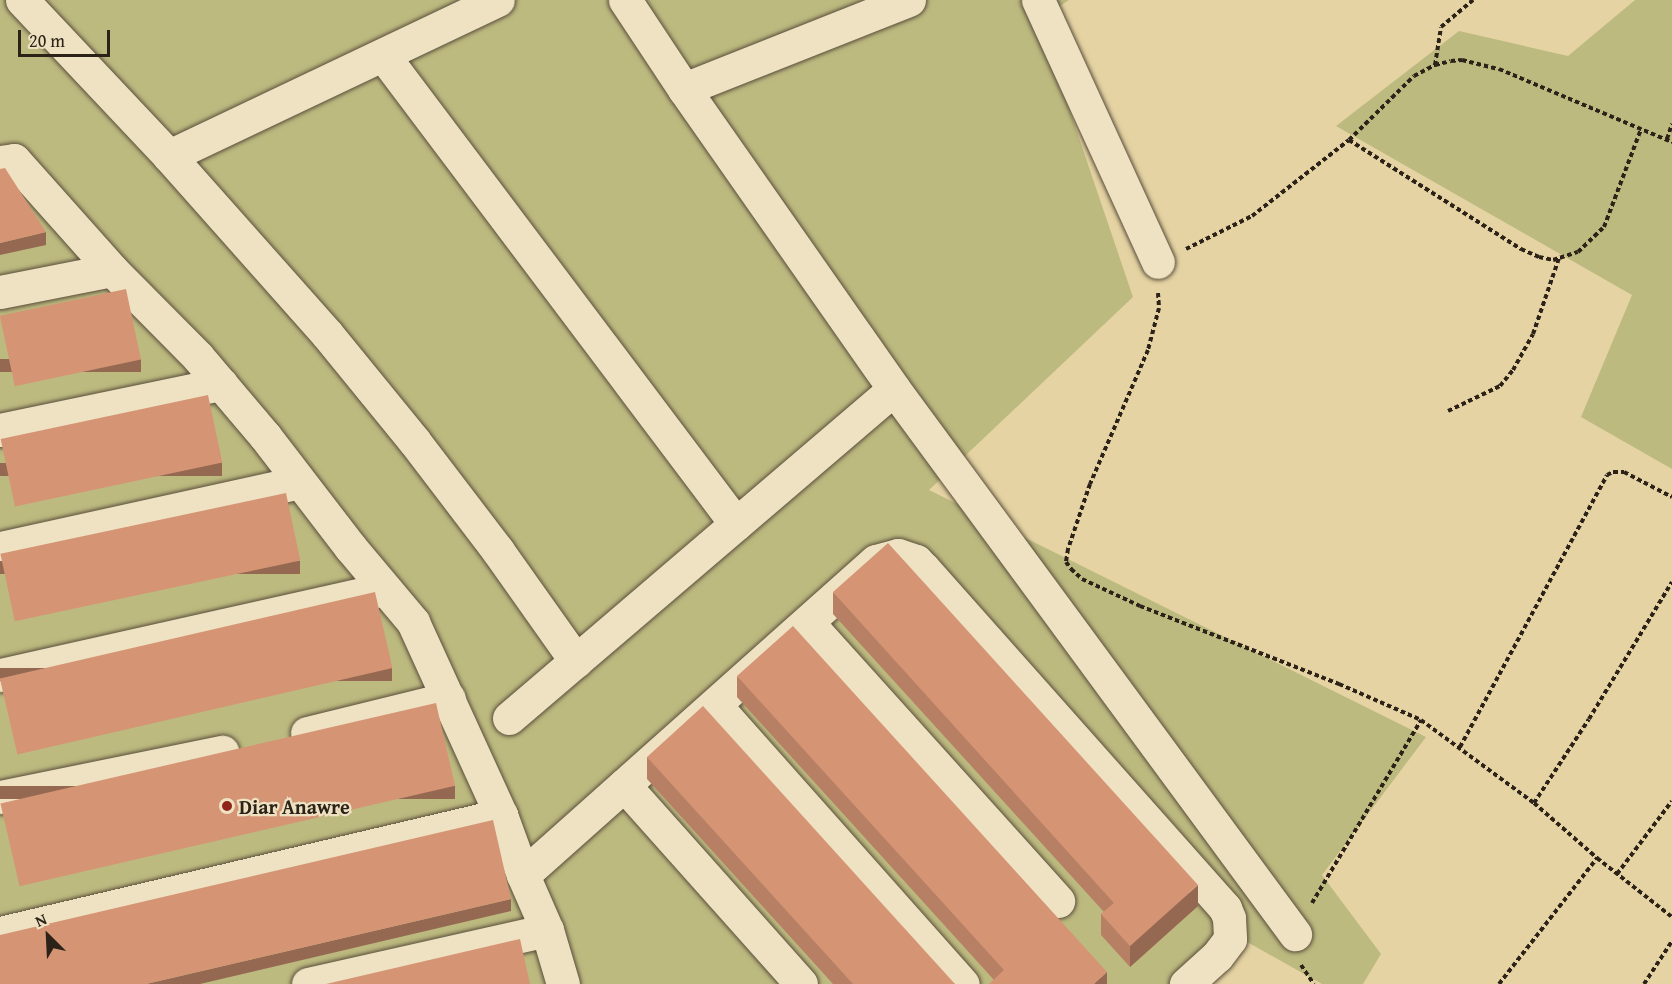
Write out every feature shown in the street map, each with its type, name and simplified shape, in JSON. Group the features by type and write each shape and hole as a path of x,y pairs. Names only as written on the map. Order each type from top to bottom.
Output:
{"street":[{"path":"22,0 169,156 327,334 415,442 498,551 576,661"},
{"path":"169,156 498,0"},
{"path":"625,0 684,89 894,389 1295,934"},
{"path":"684,89 909,0"},
{"path":"1038,0 1158,262"},
{"path":"383,55 736,524"},
{"path":"0,162 14,160 112,270 198,357 413,622 501,815 523,875 547,930 563,984"},
{"path":"0,292 112,270"},
{"path":"0,430 221,384"},
{"path":"509,718 894,389"},
{"path":"0,548 300,482"},
{"path":"523,875 876,561 886,556 907,557 923,568 1225,908 1229,918 1230,939 1224,948 1186,984"},
{"path":"0,675 385,589"},
{"path":"808,623 1058,901"},
{"path":"0,797 263,743 449,698"},
{"path":"715,705 963,984"},
{"path":"624,785 801,984"},
{"path":"0,933 501,815"},
{"path":"309,984 547,930"}],"path":[{"path":"1435,65 1441,27 1473,0"},
{"path":"1672,142 1498,69 1462,60 1435,65 1414,76 1349,140 1252,216 1158,262 1159,309 1148,350 1090,484 1066,556 1071,569 1082,579 1140,606 1339,684 1421,720 1534,803 1597,858 1672,917"},
{"path":"1667,140 1672,124"},
{"path":"1349,140 1521,249 1539,257 1559,258 1578,252 1604,227 1641,129"},
{"path":"1448,411 1500,386 1513,370 1533,334 1559,258"},
{"path":"1460,747 1607,476 1613,472 1624,472 1672,497"},
{"path":"1534,803 1590,719 1672,582"},
{"path":"1314,984 1297,957 1295,934 1421,720"},
{"path":"1617,874 1672,801"},
{"path":"1499,984 1597,858"},
{"path":"1644,984 1672,941"}],"shaded area":[{"path":"0,0 1069,0 1039,20 1133,297 929,490 1426,737 1322,875 1381,954 1363,984 1322,984 1233,934 1177,984 0,984"},
{"path":"1635,0 1672,0 1672,469 1581,417 1632,295 1336,126 1459,31 1568,56"}],"building":[{"path":"5,168 46,232 0,243 0,169"},
{"path":"126,289 141,359 15,386 0,316"},
{"path":"208,395 222,462 15,507 1,439"},
{"path":"286,493 300,560 15,621 0,554"},
{"path":"888,543 1198,885 1130,946 1101,914 1114,903 833,592"},
{"path":"375,592 393,668 17,755 0,679"},
{"path":"793,626 1107,972 1094,984 989,984 1004,970 737,676"},
{"name":"Diar Anawre","path":"436,703 455,786 20,886 0,804"},
{"path":"703,706 955,984 853,984 647,757"},
{"name":"Diar Anawre","path":"493,820 511,899 146,984 0,984 0,935"},
{"path":"520,939 530,984 326,984"}],"place":[{"name":"Diar Anawre","path":"227,806"}]}
